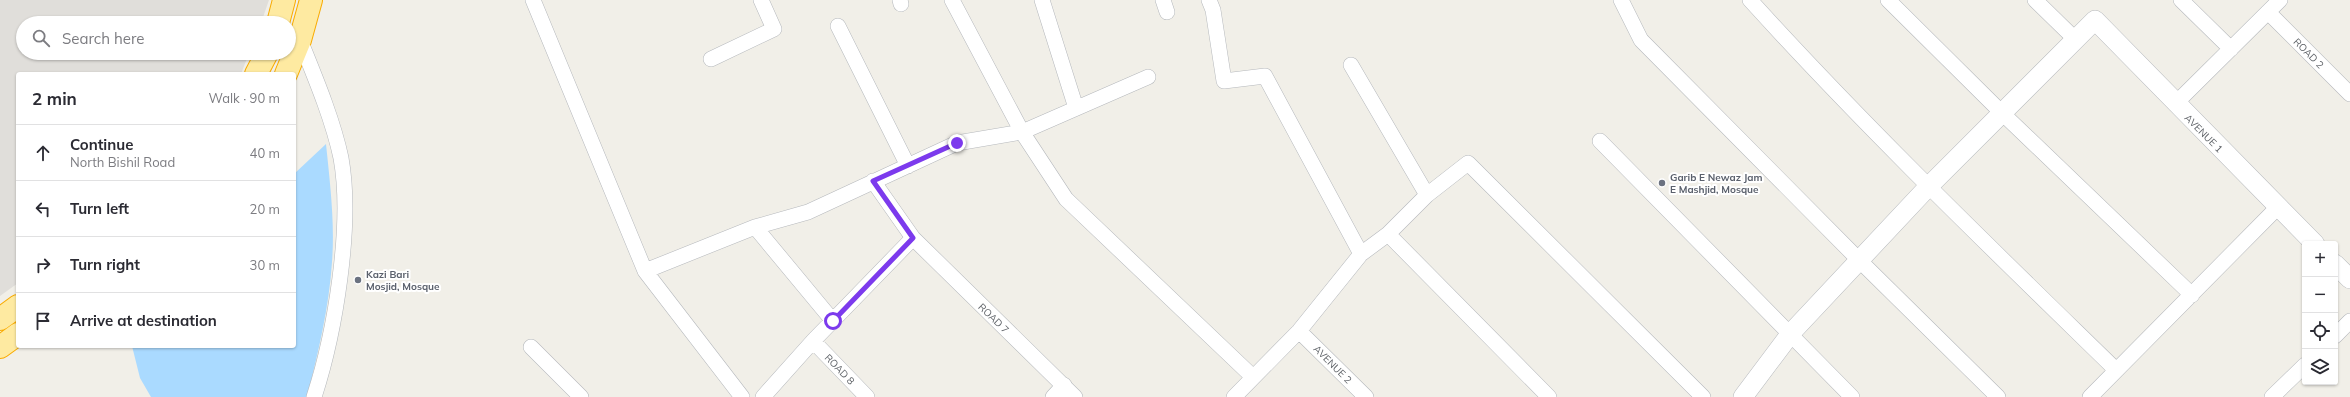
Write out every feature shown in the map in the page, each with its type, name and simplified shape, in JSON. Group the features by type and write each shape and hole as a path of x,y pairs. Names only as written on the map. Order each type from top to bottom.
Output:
{"highway":[{"path":"280,16 284,0"},
{"path":"296,50 311,0"},
{"path":"257,72 263,60"},
{"path":"287,72 292,60"},
{"path":"0,319 16,307"},
{"path":"0,347 16,335"}],"street":[{"path":"534,0 645,271 742,397"},
{"path":"711,59 774,30 761,0"},
{"path":"952,0 1022,132 1066,199 1253,377"},
{"path":"1042,0 1076,108"},
{"path":"1209,0 1213,10 1224,81 1265,76 1361,254"},
{"path":"1621,0 1641,40 1858,260 1998,397"},
{"path":"1750,0 1813,69 1928,187 2116,370"},
{"path":"1888,0 2001,112 2192,295"},
{"path":"1743,397 1791,333 1858,260 2001,112 2075,39 2036,0"},
{"path":"2181,0 2231,49"},
{"path":"2175,104 2280,0"},
{"name":"ROAD 2","path":"2268,12 2350,94"},
{"name":"AVENUE 1","path":"2075,39 2095,20 2175,104 2312,241"},
{"path":"838,26 908,166"},
{"path":"300,40 319,88 341,158 345,209 338,291 322,373 314,397"},
{"path":"1351,65 1427,195"},
{"path":"645,271 755,227 808,212 957,143 1022,132 1148,77"},
{"path":"1600,141 1791,333 1852,397"},
{"path":"1234,397 1299,331 1361,254 1388,234 1427,195 1468,163 1703,397"},
{"name":"ROAD 7","path":"873,181 913,238 1075,397"},
{"path":"2090,397 2278,208"},
{"path":"755,227 833,321"},
{"path":"1388,234 1549,397"},
{"path":"763,397 813,341 913,238"},
{"path":"2338,267 2350,279"},
{"path":"2338,333 2350,321"},
{"name":"AVENUE 2","path":"1299,331 1366,397"},
{"name":"ROAD 8","path":"813,341 867,397"},
{"path":"531,347 581,397"},
{"path":"2272,397 2302,368"},
{"path":"1053,397 1064,386"}],"shaded area":[{"path":"0,0 269,0 263,16 16,16 16,60 246,60 242,72 16,72 16,284 0,296"}],"water":[{"path":"326,144 332,218 333,247 331,279 326,313 307,397 151,397 140,378 132,348 296,348 296,172"}],"place":[{"name":"Garib E Newaz Jam E Mashjid, Mosque","path":"1662,183"},
{"name":"Kazi Bari Mosjid, Mosque","path":"358,280"}],"route":[{"path":"833,321 913,238 873,181 957,143"}]}
